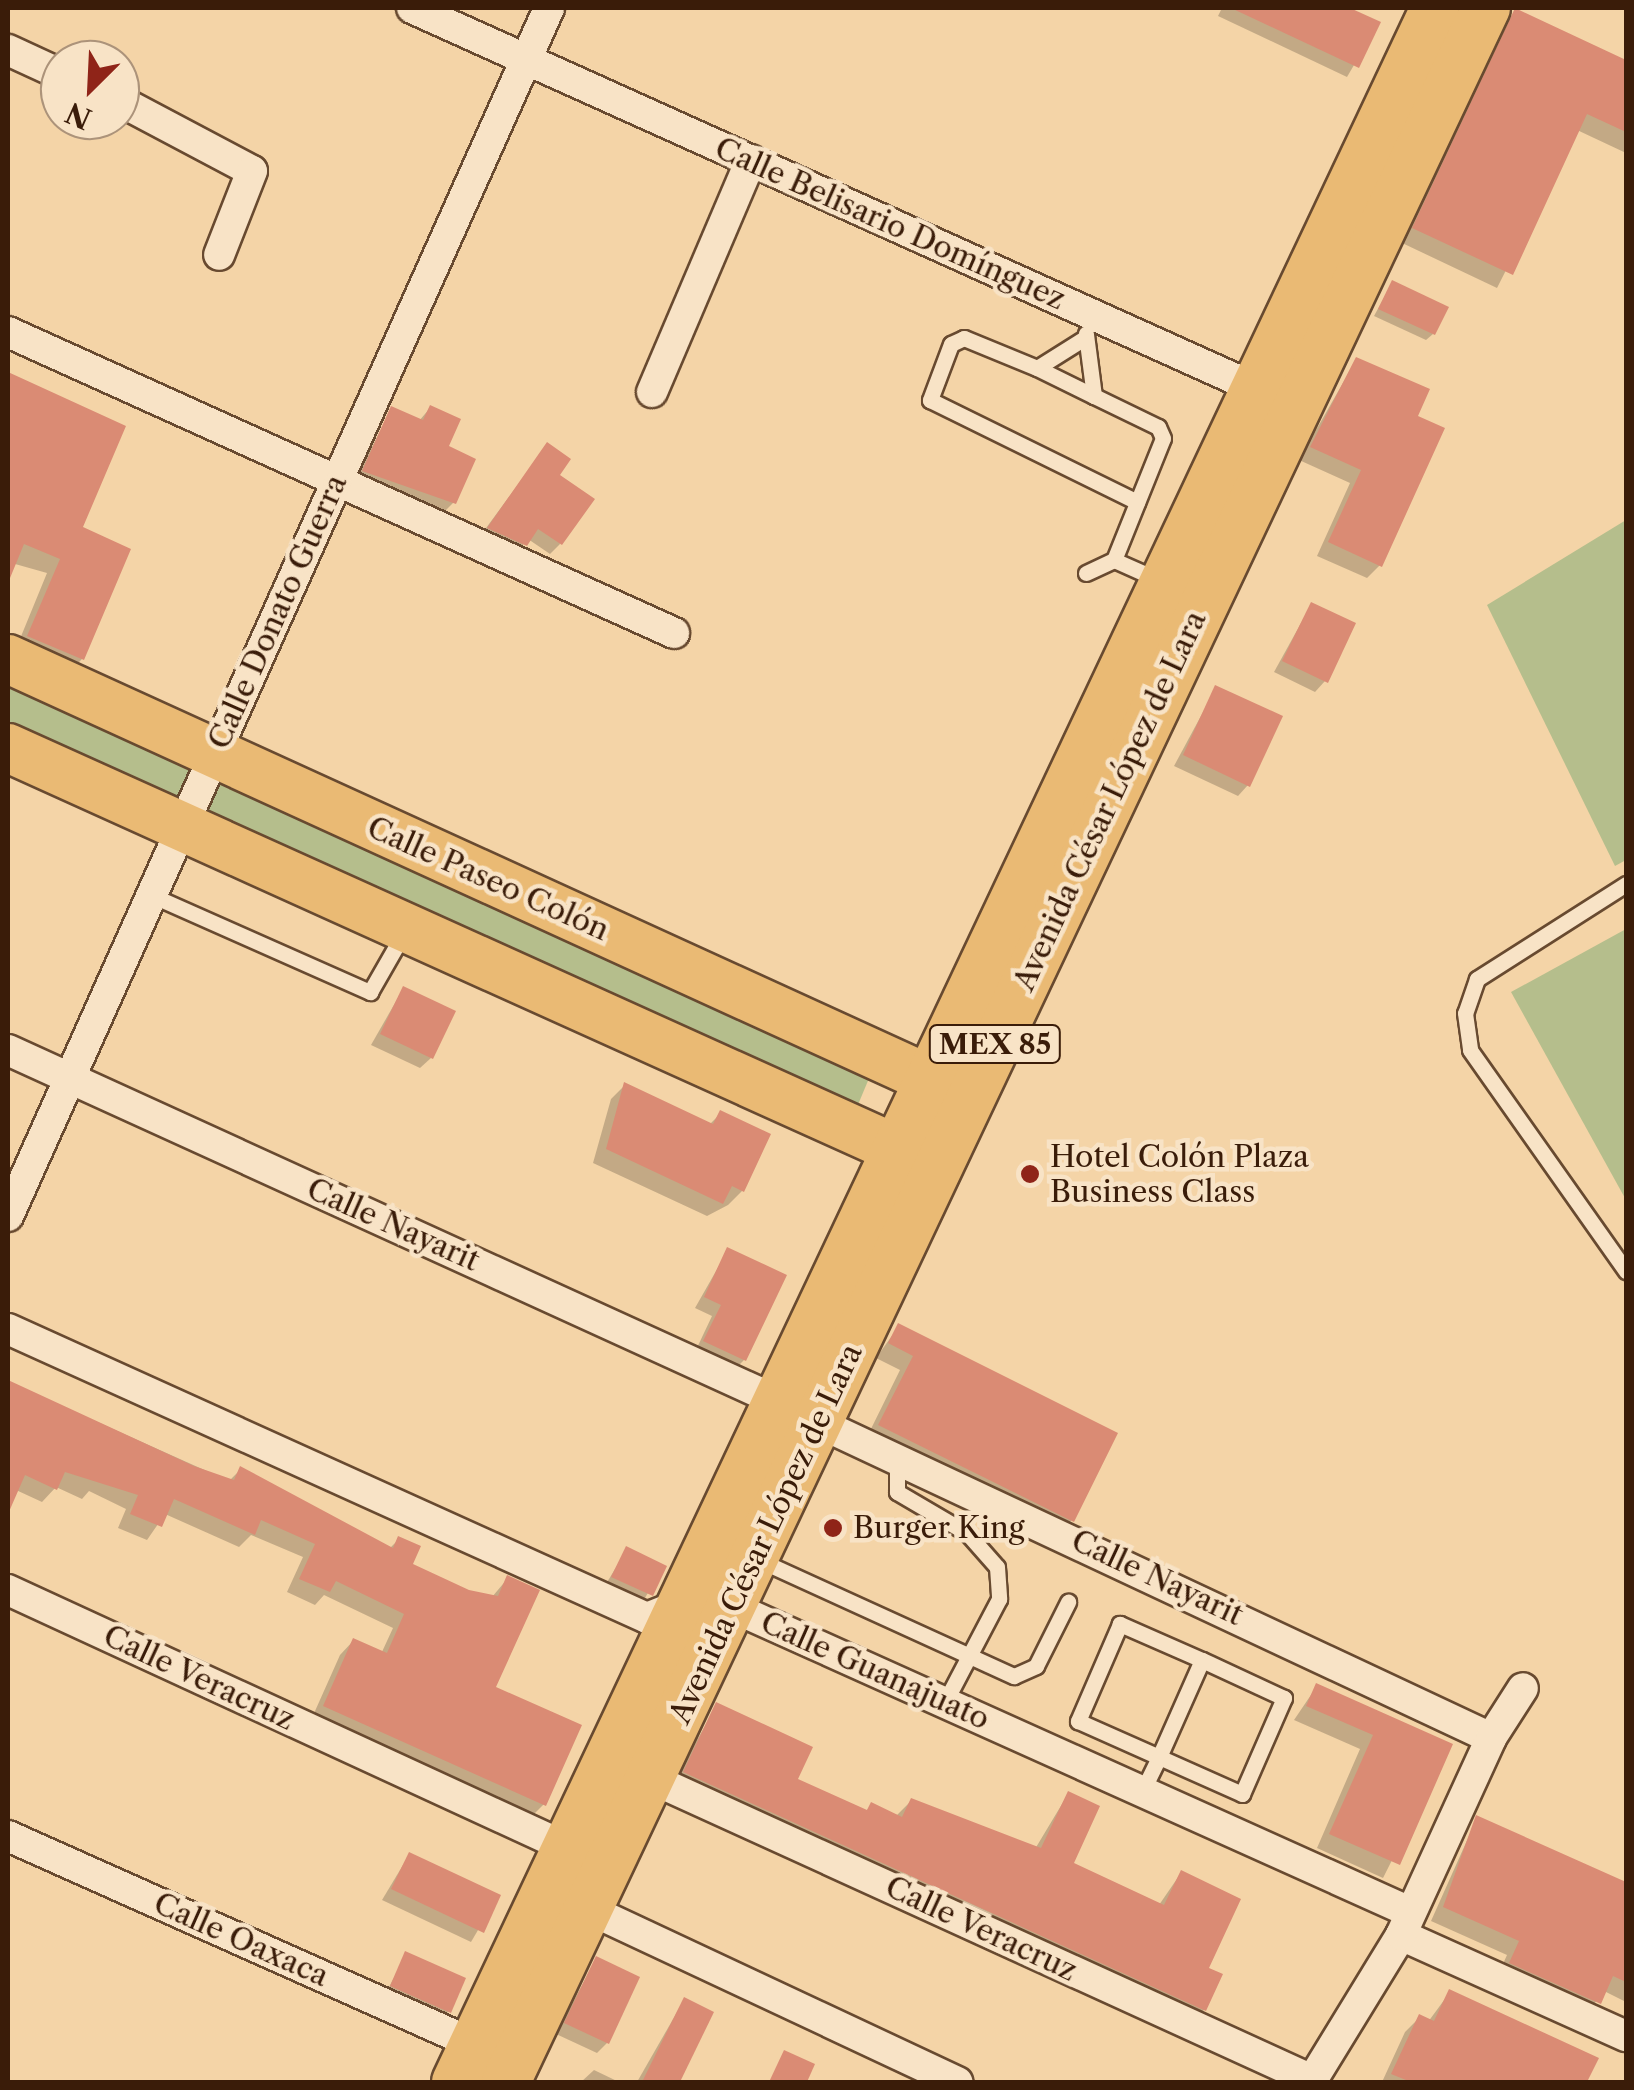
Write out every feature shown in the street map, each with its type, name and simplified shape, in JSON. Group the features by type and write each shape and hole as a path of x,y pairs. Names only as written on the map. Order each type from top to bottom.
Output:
{"main road":[{"name":"Avenida César López de Lara","path":"949,1087 1163,582 1436,8"},
{"name":"Avenida César López de Lara","path":"465,2063 564,1846 778,1400 916,1158 1486,8"},
{"name":"Calle Paseo Colón","path":"8,659 949,1087"},
{"path":"8,748 916,1158"},
{"path":"827,1118 872,1105 881,1078 873,1052"},
{"name":"Avenida César López de Lara","path":"506,2082 820,1424 916,1158"}],"street":[{"name":"Calle Belisario Domínguez","path":"412,8 751,160 1090,328 1255,388"},
{"name":"Calle Donato Guerra","path":"8,1216 549,8"},
{"path":"8,50 40,65"},
{"path":"140,112 252,171 218,255"},
{"path":"652,392 751,160"},
{"path":"8,332 674,633"},
{"name":"Calle Nayarit","path":"8,1050 778,1400"},
{"name":"Calle Guanajuato","path":"8,1329 647,1618 680,1605 732,1607 1142,1792 1626,2036"},
{"name":"Calle Nayarit","path":"820,1424 1490,1738"},
{"name":"Calle Veracruz","path":"8,1590 609,1868"},
{"path":"1311,2082 1406,1923 1490,1738 1523,1688"},
{"name":"Calle Veracruz","path":"650,1778 1311,2082"},
{"name":"Calle Oaxaca","path":"8,1836 465,2063"},
{"path":"588,1910 958,2082"}],"lane":[{"path":"1037,368 1090,328"},
{"path":"1090,328 1094,396"},
{"path":"1086,572 1114,560 1163,438 1094,396 1037,368 964,338 952,344 930,400 1137,502"},
{"path":"1114,560 1163,582"},
{"path":"1626,884 1477,979 1465,1013 1470,1050 1626,1271"},
{"path":"151,895 370,992 407,928"},
{"path":"896,1458 897,1492 967,1534 997,1567 999,1599 945,1702"},
{"path":"755,1558 1014,1676 1036,1666 1068,1602"},
{"path":"1120,1624 1284,1698 1242,1794 1159,1757 1078,1721 1120,1624"},
{"path":"1142,1792 1202,1660"}],"green space":[{"path":"1626,520 1626,860 1615,866 1487,605"},
{"path":"8,670 203,757 178,813 8,733"},
{"path":"227,767 870,1076 857,1107 201,824"},
{"path":"1626,929 1626,1200 1511,992"}],"building":[{"path":"1231,8 1350,8 1381,22 1359,68"},
{"path":"1515,8 1626,60 1626,132 1587,114 1513,275 1412,228"},
{"path":"1392,280 1449,307 1435,335 1378,309"},
{"path":"1356,357 1430,389 1418,416 1445,428 1382,567 1328,542 1361,470 1310,447"},
{"path":"8,372 126,426 83,527 131,549 84,660 27,636 60,559 24,544 8,583"},
{"path":"430,405 461,419 449,446 476,459 456,504 362,471 391,406 423,420"},
{"path":"547,442 571,459 560,475 595,499 562,545 538,529 527,546 487,528"},
{"path":"1311,602 1356,623 1328,683 1282,661"},
{"path":"1215,685 1283,716 1250,787 1183,755"},
{"path":"403,986 456,1011 433,1059 380,1034"},
{"path":"624,1082 713,1124 720,1110 771,1134 744,1192 732,1186 723,1204 606,1149"},
{"path":"727,1247 787,1275 746,1361 703,1341 721,1305 704,1297"},
{"path":"898,1323 1118,1433 1074,1522 878,1425 913,1356 888,1343"},
{"path":"8,1380 194,1466 234,1480 240,1466 393,1548 398,1536 421,1546 413,1564 469,1590 498,1596 507,1575 540,1590 496,1687 582,1725 546,1806 323,1706 353,1638 387,1653 404,1614 336,1581 330,1592 299,1579 315,1544 261,1520 255,1535 174,1499 162,1527 130,1514 138,1495 65,1472 57,1490 25,1475 8,1514"},
{"path":"626,1546 667,1566 653,1596 611,1577"},
{"path":"1316,1683 1453,1744 1400,1865 1329,1834 1373,1735 1306,1706"},
{"path":"716,1702 813,1747 798,1779 867,1810 871,1802 902,1817 911,1798 1041,1848 1068,1791 1100,1806 1074,1863 1164,1905 1181,1870 1241,1899 1209,1968 1223,1974 1206,2011 683,1772"},
{"path":"1476,1815 1626,1882 1626,1982 1613,1976 1601,2004 1509,1963 1519,1941 1443,1907"},
{"path":"409,1852 501,1895 484,1933 391,1889"},
{"path":"405,1951 466,1978 451,2013 390,1986"},
{"path":"596,1956 640,1977 609,2044 564,2023"},
{"path":"1449,1989 1599,2058 1587,2082 1411,2082 1391,2074 1419,2014 1434,2021"},
{"path":"684,1997 714,2012 680,2082 642,2082"},
{"path":"784,2050 815,2064 807,2082 769,2082"}],"place":[{"name":"Hotel Colón Plaza Business Class","path":"1030,1174"},
{"name":"Burger King","path":"833,1528"}]}
